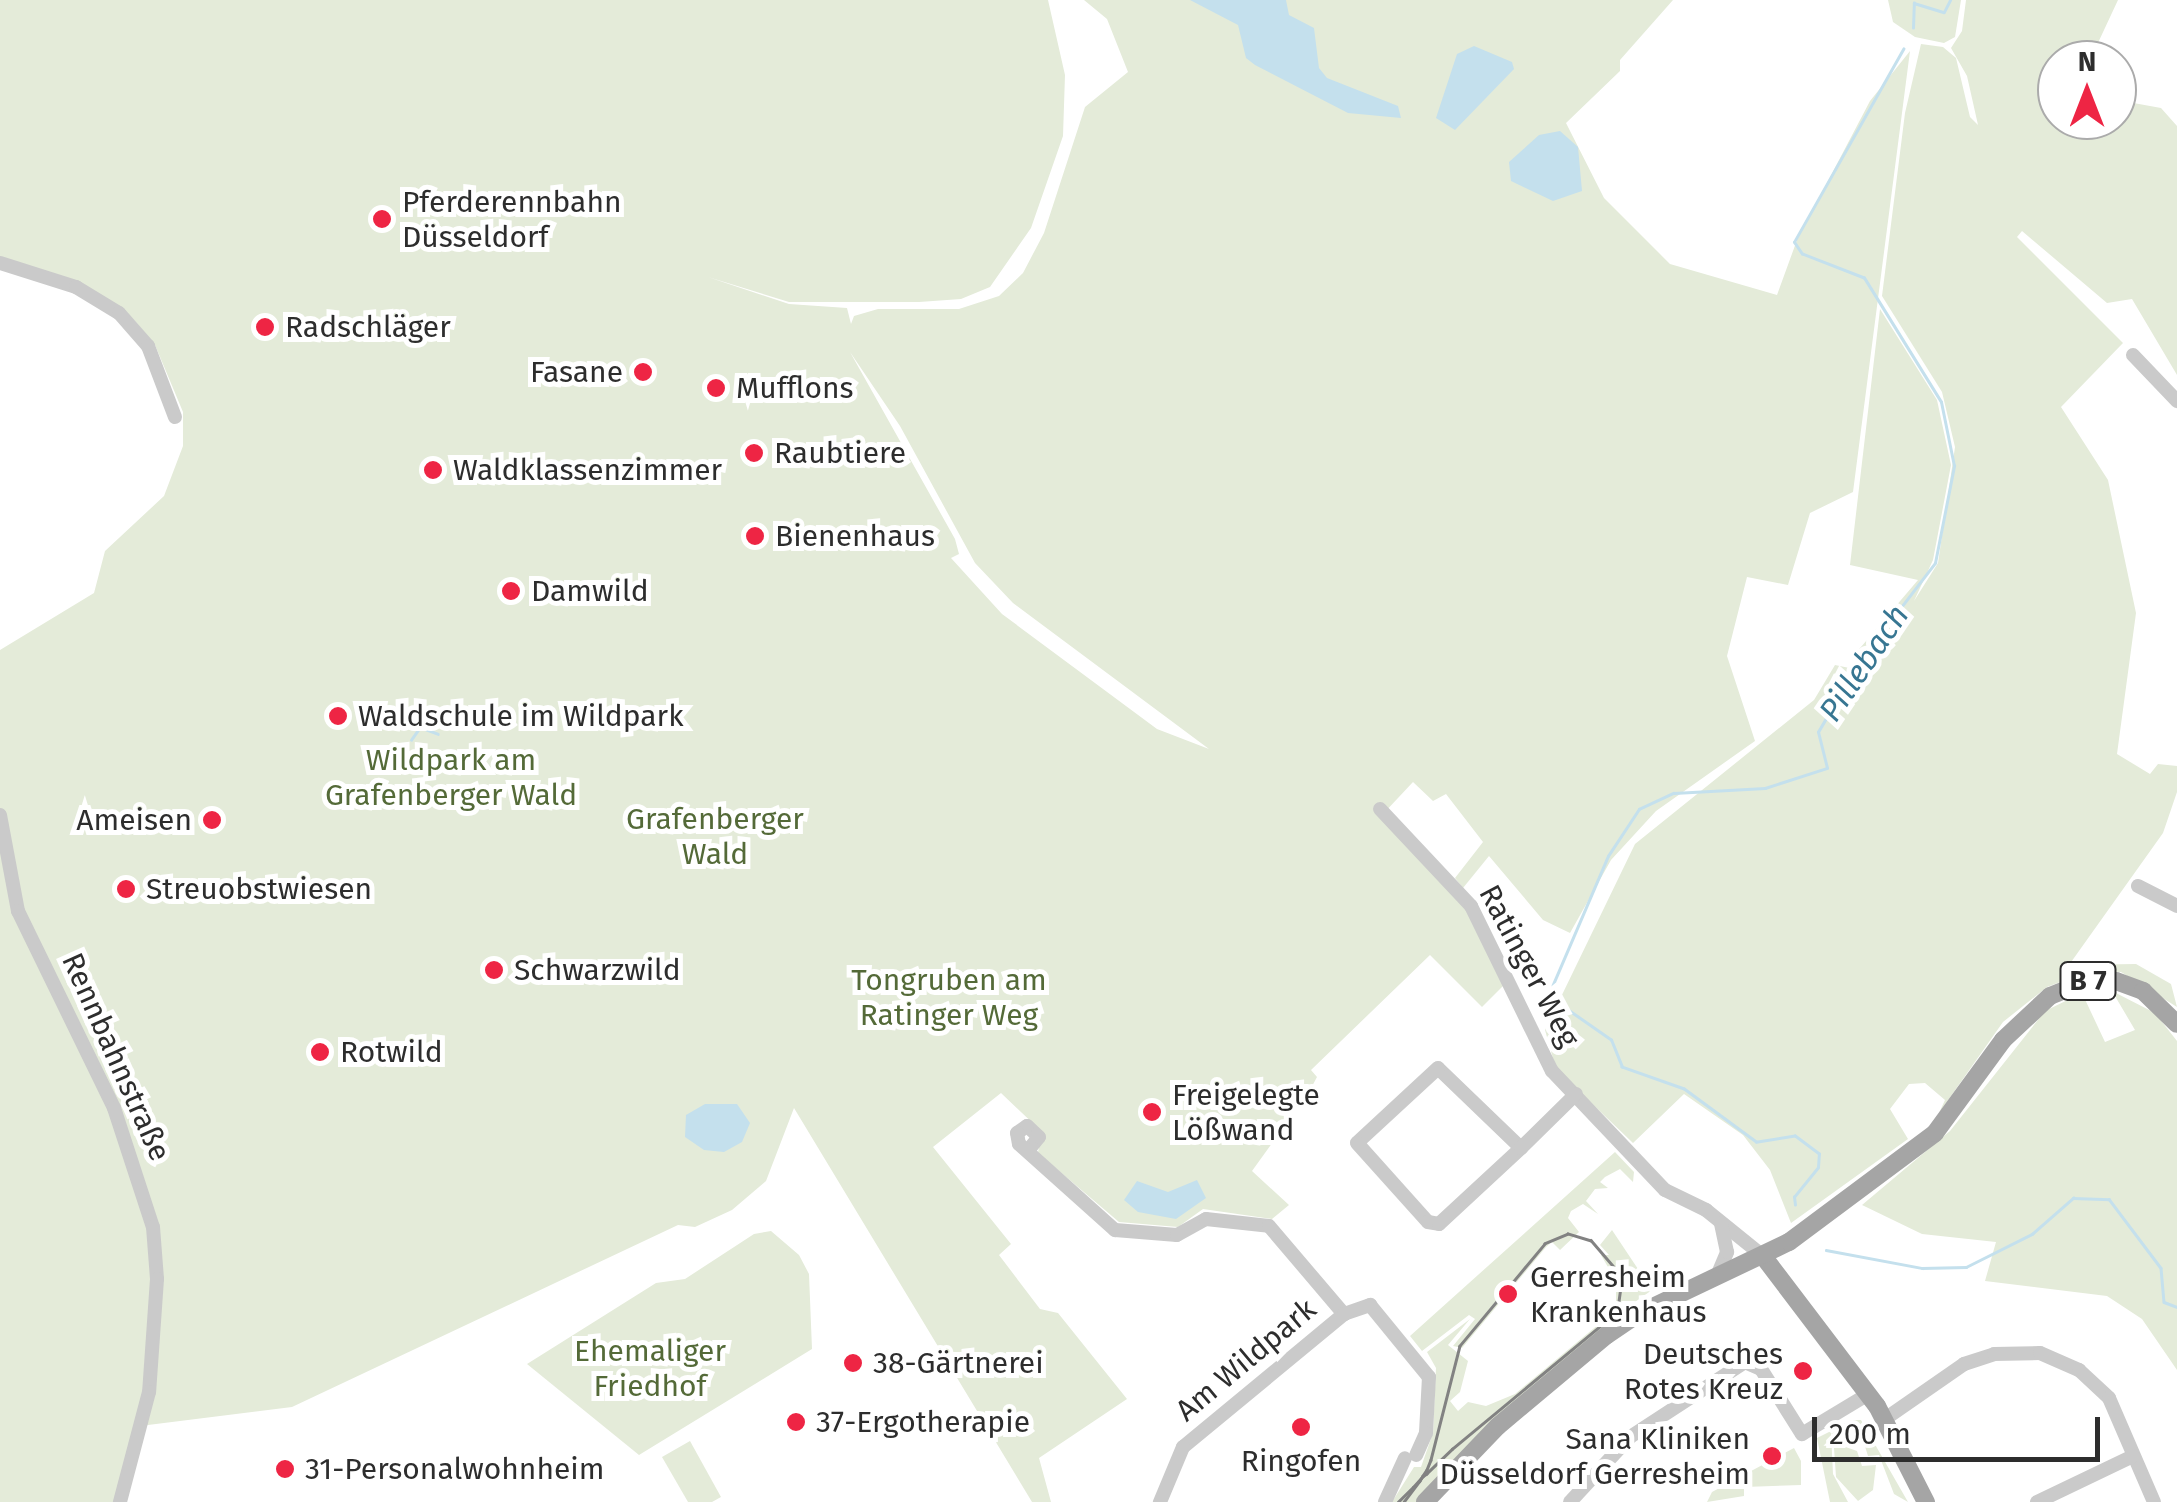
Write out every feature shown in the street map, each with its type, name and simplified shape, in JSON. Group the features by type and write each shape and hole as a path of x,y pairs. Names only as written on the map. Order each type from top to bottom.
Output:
{"main road":[{"name":"B 7","path":"1425,1502 1498,1426 1570,1368 1656,1307 1763,1256 1818,1223 1935,1133 2003,1040 2050,996 2087,982 2116,982 2143,991 2177,1024"},
{"path":"1763,1256 1882,1421 1926,1502"}],"street":[{"path":"0,263 76,287 119,313 148,346 176,417"},
{"path":"2133,355 2177,401"},
{"name":"Ratinger Weg","path":"1380,809 1471,906 1552,1070 1665,1190 1721,1223 1763,1256"},
{"name":"Rennbahnstraße","path":"0,815 18,910 119,1118 153,1226 157,1278 150,1392 120,1502"},
{"path":"2138,886 2177,906"},
{"path":"1521,1148 1438,1068 1357,1143 1436,1224 1521,1148 1576,1094"},
{"name":"Am Wildpark","path":"1030,1148 1115,1230 1177,1234 1206,1219 1269,1226 1344,1314"},
{"path":"1717,1276 1727,1252 1721,1223"},
{"name":"Am Wildpark","path":"1160,1502 1183,1447 1344,1314 1370,1305 1428,1374 1426,1433 1385,1502"},
{"path":"1882,1421 1964,1364 1994,1354 2040,1353 2100,1386 2135,1449 2133,1456 2154,1502"},
{"path":"1570,1502 1630,1437 1744,1362 1761,1368 1802,1434 1864,1398"},
{"path":"2037,1502 2133,1456"}],"green space":[{"path":"0,0 1048,0 1065,75 1063,136 1031,228 990,287 961,299 789,302 708,277 789,304 847,308 851,324 854,316 878,309 959,309 999,296 1023,273 1044,233 1085,107 1128,72 1107,19 1084,0 1673,0 1620,60 1620,71 1566,123 1604,198 1670,264 1777,295 1797,240 1870,101 1910,51 1853,492 1810,513 1788,585 1747,577 1727,656 1755,741 1656,811 1611,860 1570,933 1543,920 1489,856 1463,888 1455,878 1483,842 1446,794 1433,801 1413,782 1383,814 1452,882 1504,985 1482,1007 1430,955 1311,1070 1317,1077 1309,1092 1252,1171 1289,1205 1272,1219 1203,1209 1178,1227 1119,1222 1038,1153 1041,1131 1001,1093 933,1147 1011,1244 999,1255 1040,1309 1058,1313 1127,1399 1039,1458 1051,1502 1032,1502 794,1108 766,1181 732,1210 695,1227 678,1225 292,1407 140,1426 115,1502 0,1502 0,650 94,593 105,551 164,496 183,446 183,412 155,345 135,321 85,285 0,258","holes":["850,352 900,426 975,563 1013,603 1209,749 1157,729 1002,614 951,558 959,554 955,539"]},
{"path":"1888,0 1961,0 1955,37 1944,43 1915,37 1893,22"},
{"path":"1966,0 2118,0 2099,40 2037,40 2037,140 2137,140 2137,104 2161,108 2177,126 2177,375 2132,299 2107,303 2022,231 2017,237 2123,343 2061,407 2108,480 2136,613 2117,754 2150,774 2158,764 2177,766 2177,792 2163,833 2069,965 2136,964 2171,984 2177,1007 2121,972 2089,971 2047,987 2003,1022 1939,1113 1945,1100 1925,1083 1909,1084 1890,1109 1908,1139 1791,1223 1770,1170 1743,1135 1684,1094 1633,1143 1556,1069 1545,1030 1635,844 1814,700 1835,665 1864,671 1868,662 1855,654 1918,580 1850,565 1880,309 1937,400 1951,465 1933,560 1914,601 1938,563 1955,447 1942,392 1882,296 1905,113 1921,44 1943,47 1956,58 1970,117 1978,125 1967,76 1951,48 1962,31"},
{"path":"2112,991 2155,1013 2177,1041 2177,1370 2142,1319 2107,1296 1985,1281 1996,1242 1922,1234 1862,1205 1950,1131 2045,1011 2082,993 2105,1042 2135,1030"},
{"path":"1615,1152 1634,1172 1633,1182 1620,1169 1605,1177 1600,1182 1608,1188 1595,1189 1586,1201 1598,1214 1583,1204 1571,1211 1568,1218 1579,1232 1560,1250 1552,1242 1546,1247 1462,1348 1453,1346 1475,1319 1469,1315 1422,1351 1410,1336"},
{"path":"1612,1230 1652,1290 1625,1309 1616,1302 1616,1281 1601,1255 1609,1255 1600,1245"},
{"name":"Ehemaliger Friedhof","path":"771,1231 799,1255 809,1274 812,1349 639,1455 527,1364 656,1283 685,1279 754,1234"},
{"path":"1611,1314 1621,1322 1418,1502 1392,1502 1414,1467 1421,1467 1433,1433 1436,1368 1427,1352 1470,1319 1448,1345 1468,1361 1460,1392 1450,1401 1458,1411 1468,1402 1486,1406 1515,1394"},
{"path":"1861,1420 1908,1502 1894,1494 1879,1455 1868,1456 1863,1440 1852,1434 1838,1441 1831,1433 1833,1474 1848,1502 1830,1502 1817,1438 1833,1430 1846,1430 1842,1425"},
{"path":"690,1441 721,1497 712,1502 688,1502 662,1457"},
{"path":"1840,1445 1857,1451 1862,1466 1876,1465 1873,1490 1858,1501 1836,1477 1834,1448"},
{"path":"1794,1448 1801,1461 1801,1485 1744,1487 1744,1496 1707,1502 1712,1492"}],"water":[{"path":"1190,0 1286,0 1289,15 1314,28 1319,68 1327,78 1398,106 1401,118 1348,113 1255,65 1246,58 1238,25"},
{"path":"1474,46 1512,62 1514,69 1455,130 1436,118 1457,54"},
{"path":"1560,131 1578,147 1582,191 1553,201 1511,181 1509,162 1539,135"},
{"path":"705,1104 737,1104 750,1123 742,1142 724,1152 704,1150 685,1137 686,1115"},
{"path":"1197,1180 1206,1198 1176,1219 1138,1212 1124,1200 1137,1181 1168,1192"}],"waterway":[{"name":"Pillebach","path":"1913,28 1914,3 1944,12 1950,0"},
{"name":"Pillebach","path":"1795,1205 1794,1197 1818,1167 1819,1154 1795,1136 1756,1142 1684,1089 1622,1067 1611,1040 1548,996 1608,856 1639,809 1674,793 1765,788 1827,768 1818,732 1859,662 1935,563 1954,466 1941,402 1864,278 1802,254 1794,242 1903,49"},
{"path":"411,740 420,727 438,734"},
{"name":"Pillebach","path":"1826,1250 1922,1268 1966,1267 2032,1234 2073,1198 2109,1199 2161,1268 2164,1302 2177,1307"}],"tram line":[{"path":"1398,1502 1423,1476 1452,1449 1617,1312 1622,1277 1591,1241 1568,1234 1545,1244 1460,1346 1431,1460 1427,1470 1423,1476 1420,1481 1404,1502"}],"place":[{"name":"Pferderennbahn Düsseldorf","path":"382,219"},
{"name":"Radschläger","path":"265,327"},
{"name":"Fasane","path":"643,372"},
{"name":"Mufflons","path":"716,388"},
{"name":"Raubtiere","path":"754,453"},
{"name":"Waldklassenzimmer","path":"433,470"},
{"name":"Bienenhaus","path":"755,536"},
{"name":"Damwild","path":"511,591"},
{"name":"Waldschule im Wildpark","path":"338,716"},
{"name":"Ameisen","path":"212,820"},
{"name":"Streuobstwiesen","path":"126,889"},
{"name":"Schwarzwild","path":"494,970"},
{"name":"Rotwild","path":"320,1052"},
{"name":"Freigelegte Lößwand","path":"1152,1112"},
{"name":"Gerresheim Krankenhaus","path":"1508,1294"},
{"name":"38-Gärtnerei","path":"853,1363"},
{"name":"Deutsches Rotes Kreuz","path":"1803,1371"},
{"name":"37-Ergotherapie","path":"796,1422"},
{"name":"Ringofen","path":"1301,1427"},
{"name":"Sana Kliniken Düsseldorf Gerresheim","path":"1772,1456"},
{"name":"31-Personalwohnheim","path":"285,1469"}],"park label":[{"name":"Wildpark am Grafenberger Wald","path":"451,777"},
{"name":"Grafenberger Wald","path":"715,836"},
{"name":"Tongruben am Ratinger Weg","path":"949,997"}]}
